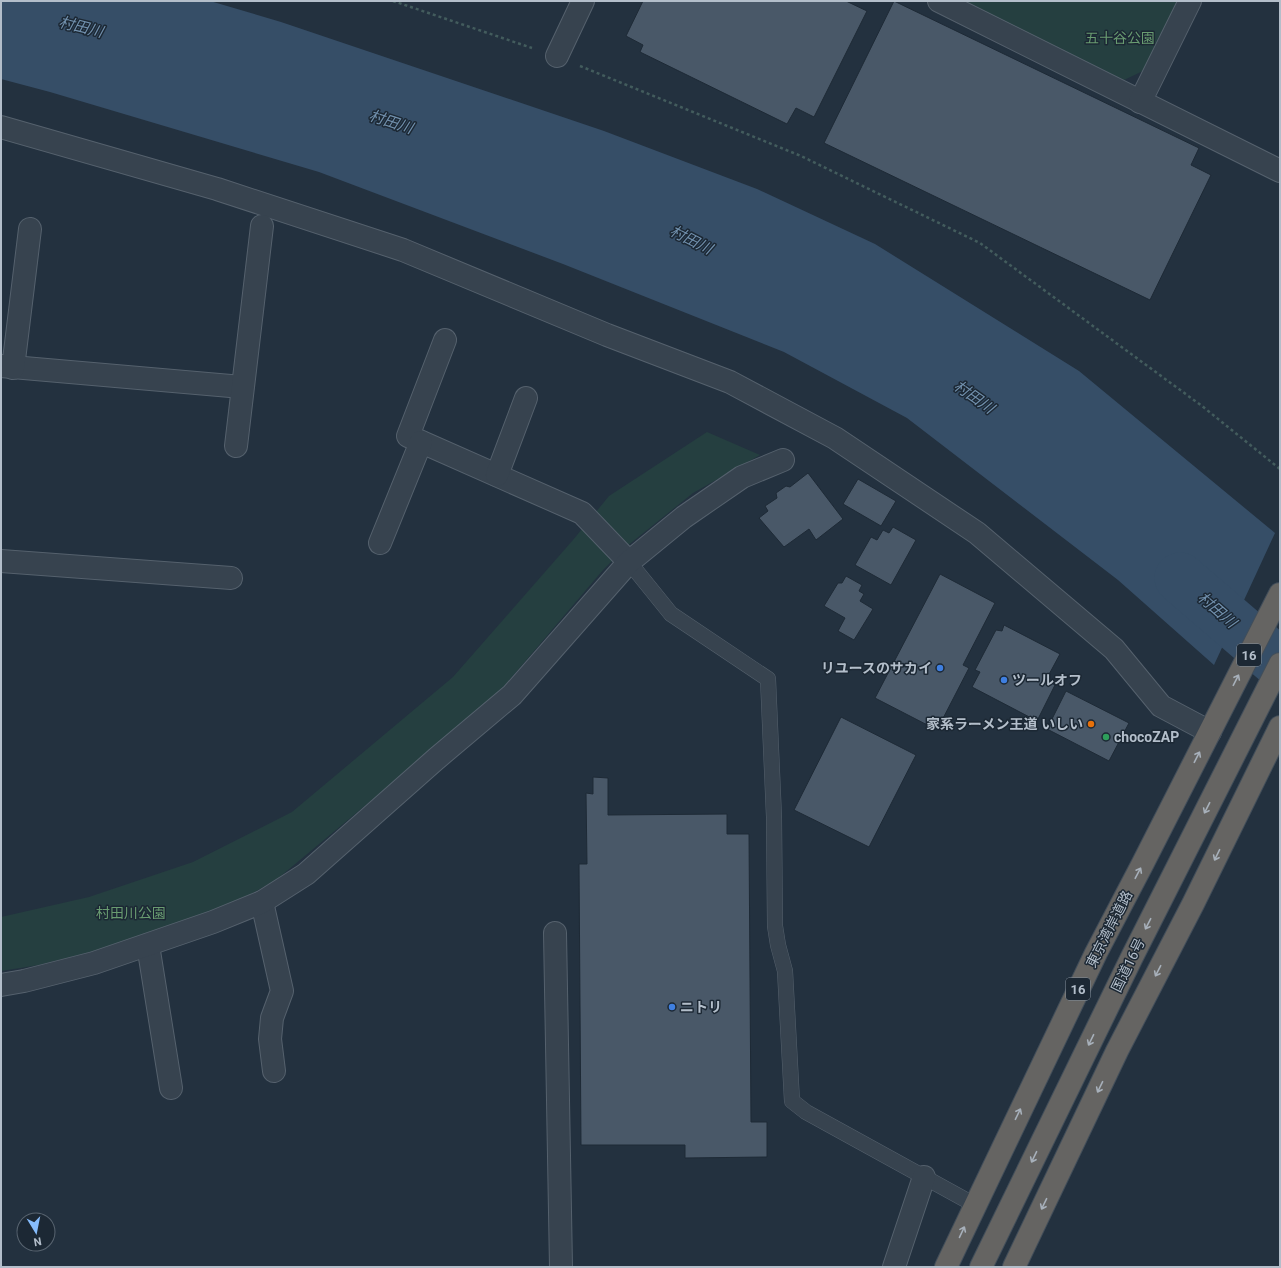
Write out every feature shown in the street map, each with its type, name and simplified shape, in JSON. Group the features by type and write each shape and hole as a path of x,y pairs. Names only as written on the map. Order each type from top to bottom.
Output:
{"highway":[{"name":"東京湾岸道路","path":"946,1267 1096,952 1280,594"},
{"name":"国道16号","path":"981,1267 1132,957 1280,664"},
{"path":"1014,1267 1117,1051 1280,727"}],"street":[{"path":"557,56 583,1"},
{"path":"939,1 1280,171"},
{"path":"1140,102 1190,1"},
{"path":"1,127 217,189 403,250 607,334 730,382 835,438 977,533 1114,649 1161,706 1214,724"},
{"path":"236,446 262,226"},
{"path":"30,229 7,367 242,387"},
{"path":"445,340 408,436 582,513 629,562"},
{"path":"497,475 526,398"},
{"path":"380,542 422,442"},
{"path":"1,985 24,981 94,963 213,922 262,902 306,874 436,759 512,695 629,562 684,517 742,477 783,460"},
{"path":"1,561 231,578"},
{"path":"262,902 282,991 272,1018 270,1039 274,1071"},
{"path":"555,934 561,1267"},
{"path":"148,945 172,1088"},
{"path":"894,1267 924,1177"}],"lane":[{"path":"629,562 671,614 768,679 774,817 775,926 778,945 786,971 792,1101 806,1112 975,1204"}],"path":[{"path":"393,1 557,56 801,156 980,243 1202,406 1280,469"}],"green space":[{"name":"五十谷公園","path":"963,1 1178,1 1145,70 1124,80"},
{"name":"村田川公園","path":"707,432 760,455 693,493 626,547 603,570 494,698 276,880 228,907 139,940 39,965 1,971 1,917 89,897 193,862 292,812 453,677 573,540 609,496"}],"water":[{"path":"1,1 210,1 281,22 604,131 757,189 875,244 1079,371 1275,533 1214,665 1118,580 907,418 784,352 563,264 319,172 50,92 1,79"}],"building":[{"path":"643,1 846,1 867,11 814,117 796,108 787,124 640,52 643,45 626,36"},
{"path":"894,1 1199,148 1191,165 1211,175 1150,300 824,143"},
{"path":"808,473 843,519 816,540 809,529 784,547 759,518 768,511 765,506 777,498 776,493 786,486 790,487"},
{"path":"858,479 896,501 881,526 843,504"},
{"path":"893,527 916,540 891,585 855,565 871,537 877,540 883,530 889,533"},
{"path":"940,574 995,603 963,665 969,668 937,730 875,698"},
{"path":"846,576 862,585 859,591 864,594 860,601 873,609 854,640 838,631 845,618 824,606 838,583 842,583"},
{"path":"1004,625 1060,654 1046,680 1055,685 1037,721 972,687 980,672 975,670 996,630 1002,631"},
{"path":"1066,691 1129,723 1109,761 1047,729"},
{"path":"841,717 916,755 869,847 794,810"},
{"path":"593,777 608,778 608,815 727,814 727,834 749,834 751,1122 767,1122 767,1157 685,1158 685,1145 581,1145 579,864 587,864 586,793 593,794"}],"waterway":[{"name":"村田川","path":"1180,578 1280,664"}],"place":[{"name":"リユースのサカイ","path":"940,668"},
{"name":"ツールオフ","path":"1004,680"},
{"name":"家系ラーメン王道 いしい","path":"1091,724"},
{"name":"chocoZAP","path":"1106,737"},
{"name":"ニトリ","path":"672,1007"}]}
